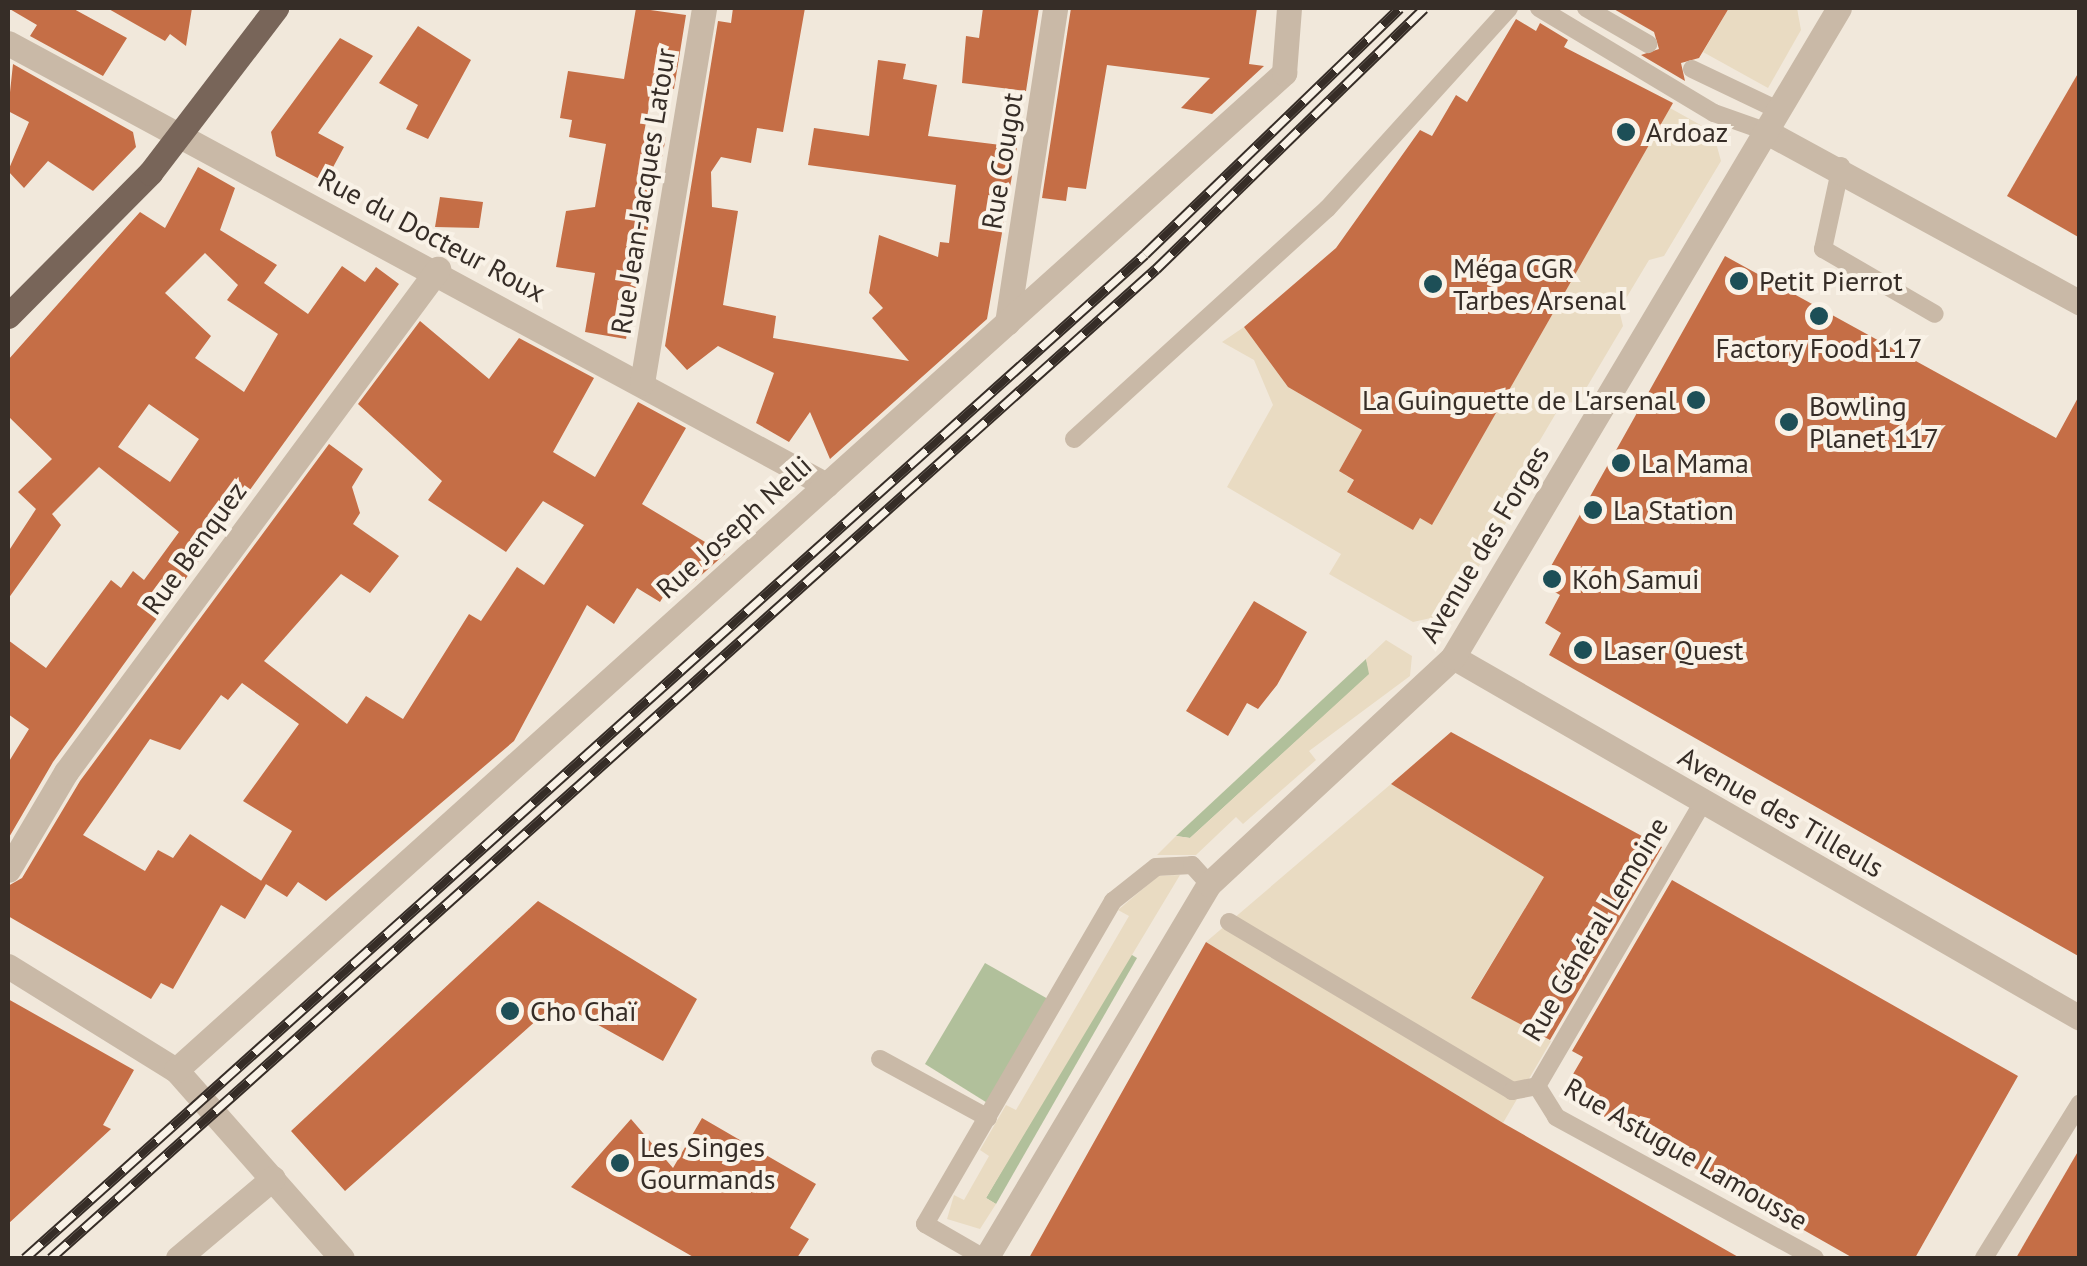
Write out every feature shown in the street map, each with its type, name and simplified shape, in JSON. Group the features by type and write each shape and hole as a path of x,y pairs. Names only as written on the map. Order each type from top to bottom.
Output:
{"main road":[{"path":"8,316 178,136 276,8"}],"street":[{"name":"Rue Jean-Jacques Latour","path":"642,383 704,8"},
{"name":"Rue Cougot","path":"1007,323 1055,8"},
{"name":"Rue Joseph Nelli","path":"176,1070 1284,73 1288,8"},
{"name":"Avenue des Forges","path":"985,1258 1210,884 1453,657 1839,8"},
{"name":"Rue du Docteur Roux","path":"8,43 178,136 438,269 826,485"},
{"path":"1772,121 1841,166 2080,303"},
{"name":"Rue Benquez","path":"8,870 66,772 438,269"},
{"name":"Avenue des Tilleuls","path":"1453,657 2080,1018"},
{"path":"8,966 176,1070 342,1258"},
{"path":"178,1258 273,1178"}],"lane":[{"path":"1074,439 1328,209 1509,8"},
{"path":"1538,8 1714,114 1772,121"},
{"path":"1586,8 1648,44"},
{"path":"1692,69 1772,121"},
{"path":"1841,166 1823,249 1935,314"},
{"name":"Rue Général Lemoine","path":"1537,1086 1703,802"},
{"path":"985,1258 925,1224 1113,901 1156,866 1192,865 1210,884"},
{"name":"Rue Astugue Lamousse","path":"1229,922 1512,1091 1537,1086 1556,1117 1815,1258"},
{"path":"880,1059 988,1118"},
{"path":"1984,1258 2080,1102"}],"green space":[{"path":"1366,659 1370,674 1190,838 1176,836"},
{"path":"1127,952 1137,958 996,1204 986,1198"},
{"path":"985,963 1048,999 989,1104 925,1064"}],"shaded area":[{"path":"1729,8 1797,8 1801,30 1768,88 1703,52"},
{"path":"1670,108 1713,132 1721,161 1664,256 1649,260 1619,310 1623,326 1578,402 1562,403 1513,486 1519,502 1449,614 1413,622 1329,574 1341,554 1227,487 1273,405 1254,360 1222,342 1244,327 1288,387 1362,430 1339,471 1355,481 1348,493 1413,530 1420,518 1432,524"},
{"path":"1386,640 1412,656 1410,676 1309,751 1316,760 1243,824 1236,817 1196,855 1157,855 1176,836 1190,838 1369,674 1366,659"},
{"path":"1391,784 1544,877 1471,997 1551,1041 1503,1123 1206,942"},
{"path":"1180,875 986,1198 996,1204 980,1229 947,1219 954,1195 964,1200 989,1156 980,1150 1006,1105 1016,1110 1129,916 1118,910 1158,876"}],"building":[{"path":"8,8 72,8 127,38 103,76 30,36 37,25"},
{"path":"107,8 192,8 186,46 170,34 165,41"},
{"path":"636,8 686,15 674,89 653,85 644,133 666,137 626,339 585,332 595,273 556,267 566,211 595,207 606,144 569,137 572,120 560,118 568,71 624,79"},
{"path":"733,8 805,8 783,132 757,128 751,163 721,157 711,172 712,207 738,211 723,305 776,316 773,338 909,361 872,318 883,308 869,293 879,235 938,257 940,242 949,243 956,185 808,165 814,128 869,136 878,60 906,64 903,79 937,85 928,136 1017,147 987,319 830,459 810,412 789,442 756,423 774,373 718,346 687,370 665,346 718,21 731,23"},
{"path":"983,8 1039,8 1026,91 962,83 966,36 979,38"},
{"path":"1071,8 1257,8 1249,64 1264,66 1212,114 1181,108 1210,78 1107,65 1086,189 1068,187 1066,201 1042,198"},
{"path":"1612,8 1729,8 1699,58 1681,63 1685,81 1641,55 1659,49 1654,32"},
{"name":"Méga CGR Tarbes Arsenal","path":"1516,19 1536,31 1540,23 1568,40 1564,47 1673,103 1432,525 1420,518 1413,530 1347,492 1354,480 1339,471 1362,430 1288,387 1244,327 1336,248 1420,130 1432,136 1456,95 1467,102"},
{"path":"418,26 471,60 428,139 406,129 418,105 379,83"},
{"path":"340,38 373,56 318,133 344,147 325,182 276,156 271,132"},
{"path":"13,64 133,132 136,147 93,191 48,161 24,188 8,171 29,122 8,111"},
{"path":"2080,70 2080,238 2007,196"},
{"path":"198,167 235,188 220,230 277,265 264,283 308,314 342,266 365,282 376,267 399,284 53,762 8,839 8,763 29,729 8,714 8,640 46,668 111,580 121,588 133,571 144,580 179,532 99,467 52,514 61,525 8,599 8,552 36,509 18,492 52,459 8,416 8,360 140,212 165,228","holes":["205,253 238,285 227,300 278,334 244,392 195,358 211,336 165,293","149,404 199,439 170,482 118,447"]},
{"path":"440,197 483,202 479,228 435,227"},
{"path":"1725,256 2056,438 2080,394 2080,957 1549,655 1561,633 1545,623 1560,595 1541,584"},
{"path":"420,321 489,379 519,338 594,378 553,452 595,477 638,402 686,428 642,504 725,554 688,587 674,579 660,602 637,588 614,624 587,605 514,741 326,901 298,882 287,897 266,884 245,919 221,905 173,989 161,983 151,999 8,916 8,886 22,878 80,781 329,444 363,469 352,487 360,513 353,524 399,556 370,593 341,574 264,661 347,724 366,696 403,719 469,614 481,621 517,567 544,585 584,525 543,501 506,552 428,500 442,481 358,404","holes":["242,683 299,724 243,801 292,831 261,881 190,834 173,858 158,850 145,871 83,835 150,739 180,750 221,695 228,700"]},
{"path":"1254,601 1307,632 1277,685 1258,709 1247,703 1228,736 1186,711"},
{"path":"1451,732 1662,847 1550,1040 1471,998 1544,877 1391,784"},
{"path":"1672,880 2018,1076 1915,1258 1853,1258 1562,1093 1583,1057 1572,1051"},
{"path":"538,901 697,999 663,1061 557,1002 345,1191 291,1131"},
{"path":"1206,942 1503,1123 1740,1258 1029,1258"},
{"path":"8,999 134,1070 103,1125 111,1129 8,1224"},
{"path":"702,1118 816,1184 790,1228 809,1239 797,1258 695,1258 571,1187 631,1119 673,1168"},
{"path":"2080,1148 2080,1258 2016,1258"}],"railway":[{"path":"25,1258 1145,254 1400,8"},
{"path":"51,1258 1156,269 1424,8"}],"place":[{"name":"Ardoaz","path":"1626,132"},
{"name":"Petit Pierrot","path":"1739,281"},
{"name":"Méga CGR Tarbes Arsenal","path":"1433,284"},
{"name":"Factory Food 117","path":"1819,316"},
{"name":"La Guinguette de L'arsenal","path":"1696,400"},
{"name":"Bowling Planet 117","path":"1789,422"},
{"name":"La Mama","path":"1621,463"},
{"name":"La Station","path":"1593,510"},
{"name":"Koh Samui","path":"1552,579"},
{"name":"Laser Quest","path":"1583,650"},
{"name":"Cho Chaï","path":"510,1011"},
{"name":"Les Singes Gourmands","path":"620,1163"}]}
